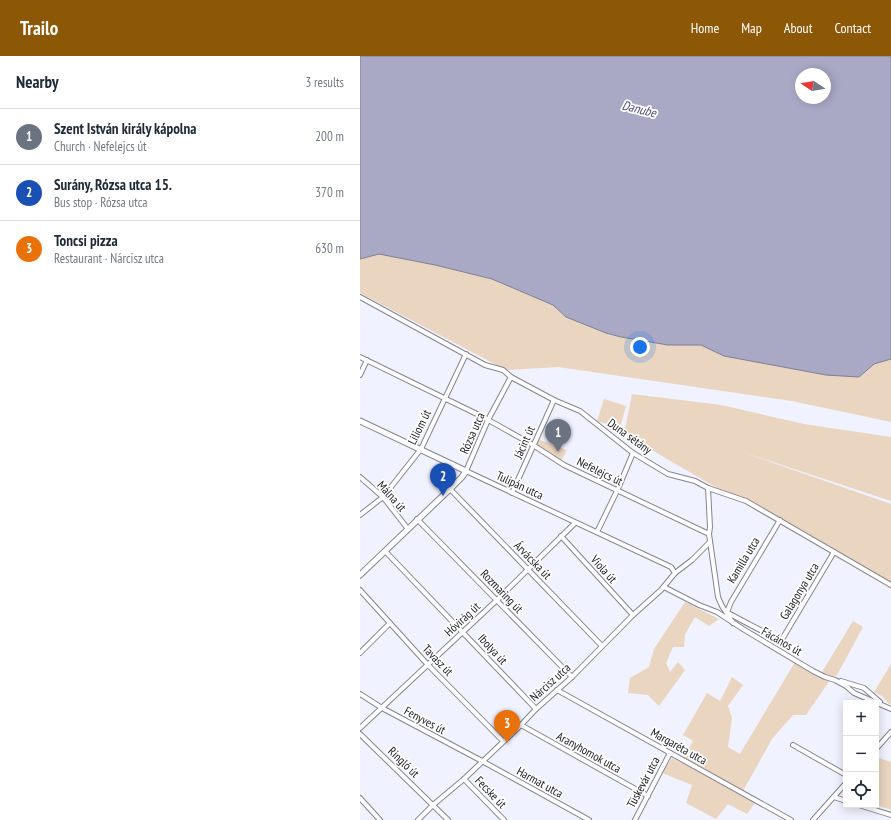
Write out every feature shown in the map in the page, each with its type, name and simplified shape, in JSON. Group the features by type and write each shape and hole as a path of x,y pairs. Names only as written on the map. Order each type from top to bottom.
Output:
{"street":[{"name":"Duna sétány","path":"360,297 485,365 503,370 511,378 554,400 580,411 633,452 668,474 695,481 708,488 746,501 891,585"},
{"name":"Liliom út","path":"360,515 382,497 421,449 466,354"},
{"name":"Nefelejcs út","path":"360,357 488,420 533,445 564,465 709,534"},
{"path":"360,375 367,360"},
{"name":"Rózsa utca","path":"360,575 462,477 488,420 511,378"},
{"name":"Jácint út","path":"512,492 554,400"},
{"name":"Tulipán utca","path":"360,421 671,567 675,573"},
{"path":"597,532 618,491 633,452"},
{"name":"Málna út","path":"360,477 382,497 408,529"},
{"path":"708,488 709,534 718,597 733,623"},
{"name":"Árvácska út","path":"450,489 602,646"},
{"name":"Rozmaring út","path":"418,520 572,677"},
{"name":"Kamilla utca","path":"727,612 731,602 780,520"},
{"name":"Hóvirág út","path":"360,728 497,600 575,523"},
{"name":"Viola út","path":"561,536 633,615"},
{"name":"Nárcisz utca","path":"418,820 521,725 536,708 572,677 633,615 664,587 675,573 692,560 710,542"},
{"name":"Ibolya út","path":"384,551 536,708"},
{"name":"Galagonya utca","path":"727,612 781,641 834,552"},
{"name":"Fácános út","path":"664,587 699,605 717,612 813,671 835,680 846,686 854,693 883,704 891,709"},
{"name":"Tavasz út","path":"360,590 428,665 503,741"},
{"path":"717,612 727,612"},
{"path":"360,653 390,623"},
{"path":"835,680 864,688 883,704"},
{"name":"Margaréta utca","path":"557,690 791,820"},
{"name":"Fenyves út","path":"360,694 382,708 482,761"},
{"name":"Aranyhomok utca","path":"521,725 648,796"},
{"path":"879,746 891,732"},
{"name":"Ringló út","path":"360,734 448,820"},
{"path":"793,745 843,773"},
{"name":"Tüskevár utca","path":"636,820 670,753"},
{"name":"Harmat utca","path":"482,761 589,820"},
{"name":"Fecske út","path":"464,779 504,820"},
{"path":"814,820 843,786"},
{"path":"834,797 843,800"},
{"path":"360,798 380,820"},
{"path":"869,808 891,815"}],"shaded area":[{"path":"379,254 435,265 492,279 553,305 566,317 606,333 621,337 668,345 701,345 724,356 859,377 874,364 891,359 891,422 792,401 558,367 506,370 360,293 360,259"},
{"path":"632,394 721,405 804,424 891,437 891,501 739,451 891,504 891,589 624,434"},
{"path":"604,399 626,406 620,428 597,421"},
{"path":"537,439 567,450 561,461 535,445"},
{"path":"685,602 719,619 709,626 695,617 685,634 684,647 673,647 666,663 670,672 678,662 685,670 659,706 648,695 628,693 630,678 649,667 654,649"},
{"path":"853,621 863,627 837,675 830,680 806,715 793,715 772,739 743,791 758,799 747,814 728,804 716,819 686,803 692,785 662,773 672,758 681,763 693,741 683,735 707,693 720,701 732,677 743,685 728,706 732,718 728,747 740,754 795,662 819,677"},
{"path":"891,664 890,705 882,696 874,692"},
{"path":"879,758 891,762 891,810 879,806"}],"water":[{"name":"Danube","path":"360,56 891,56 891,359 874,364 859,377 826,375 724,356 701,345 668,345 621,337 606,333 566,317 553,305 492,279 435,265 379,254 360,259"}],"place":[{"name":"Szent István király kápolna","path":"558,452"},
{"name":"Surány, Rózsa utca 15.","path":"443,496"},
{"name":"Toncsi pizza","path":"507,743"}]}
